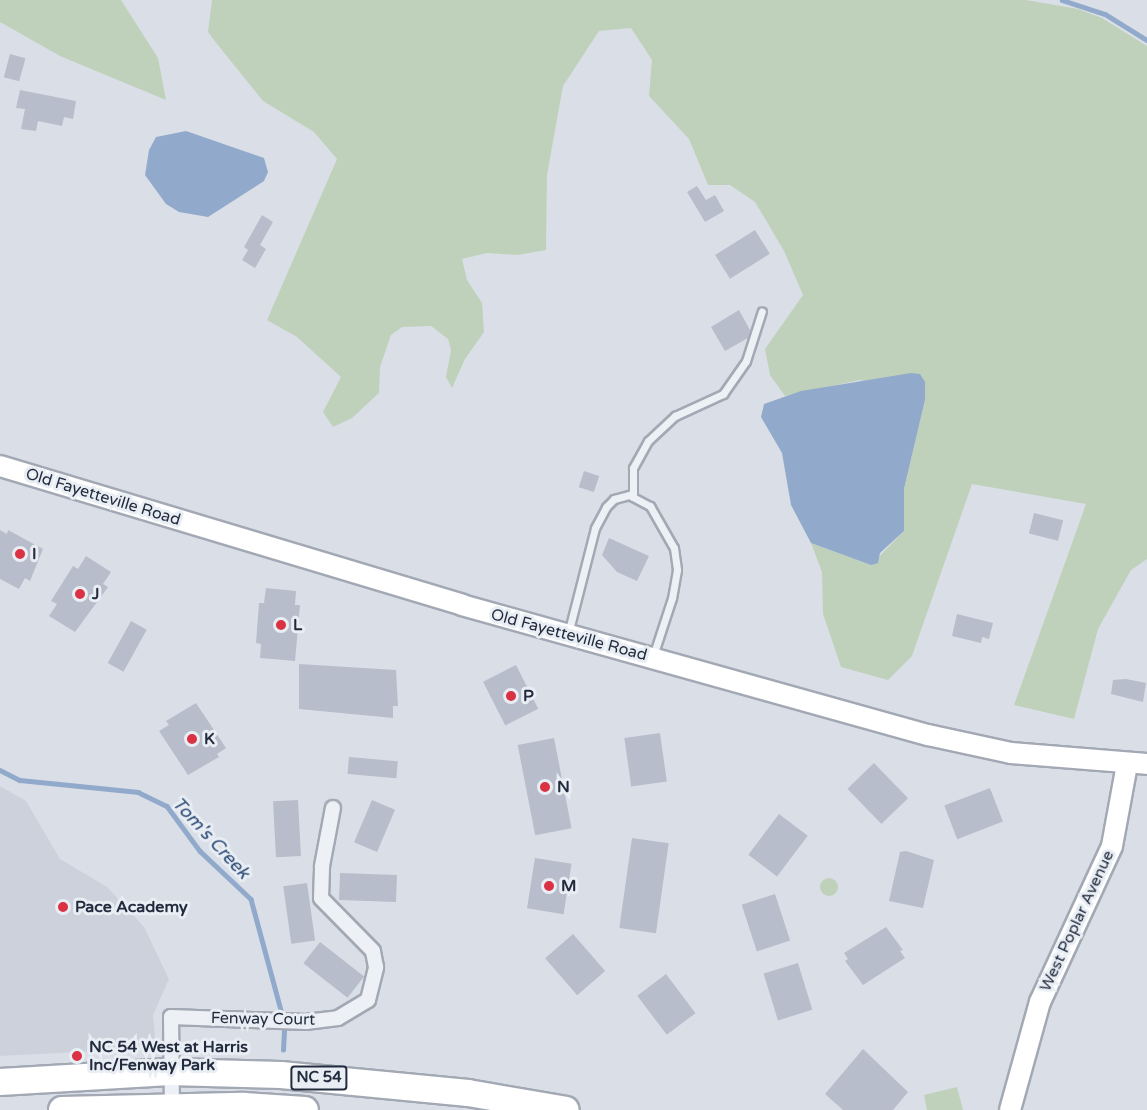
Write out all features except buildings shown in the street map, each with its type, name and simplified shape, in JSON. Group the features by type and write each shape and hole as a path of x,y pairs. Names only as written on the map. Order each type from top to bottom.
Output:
{"highway":[{"name":"NC 54","path":"0,1082 170,1072 281,1075 404,1086 566,1110"},
{"name":"NC 54","path":"62,1110 171,1108 305,1110"}],"street":[{"name":"Old Fayetteville Road","path":"0,466 567,634 971,745 1059,759 1147,764"},
{"name":"West Poplar Avenue","path":"1010,1110 1048,982 1112,846 1127,764"},
{"name":"Fenway Court","path":"170,1072 171,1017 306,1022 338,1018 368,1000 376,968 373,951 321,898 322,866 333,808"},
{"path":"170,1072 171,1108"}],"lane":[{"path":"633,497 633,468 648,441 675,416 723,394 746,361 762,311"},
{"path":"567,634 595,528 614,499 633,497 650,506 661,522 674,548 677,570 652,658"}],"shaded area":[{"name":"Pace Academy","path":"0,786 26,801 60,859 107,887 144,927 169,979 153,1015 156,1048 0,1056"}],"green space":[{"path":"0,0 121,0 158,58 166,100 60,56 0,22"},
{"path":"212,0 1026,0 1078,9 1102,18 1147,46 1147,559 1131,570 1098,629 1074,719 1014,705 1086,504 972,484 912,656 888,680 841,667 823,614 822,572 811,543 871,565 904,531 904,489 925,400 860,380 785,396 770,375 765,349 803,295 784,251 755,202 730,185 708,185 689,139 649,96 652,60 631,28 599,31 563,86 547,175 546,250 518,255 487,253 462,259 467,280 482,303 484,332 465,359 452,388 446,377 451,350 448,339 431,326 402,327 391,335 380,367 379,393 352,418 333,427 323,412 341,377 297,337 267,320 337,159 314,132 263,101 217,44 208,32"},
{"path":"829,878 835,881 838,887 835,893 829,896 823,893 820,887 823,881"},
{"path":"957,1087 963,1110 927,1110 924,1095"}],"water":[{"path":"186,131 264,158 268,172 264,181 208,217 179,212 166,204 145,175 149,150 156,137"},
{"path":"911,373 920,374 925,382 925,400 904,489 904,531 880,553 878,563 871,565 811,543 791,505 782,453 761,417 764,404 801,391"}],"waterway":[{"path":"1062,0 1105,14 1147,40"},
{"name":"Tom's Creek","path":"0,770 20,780 138,792 167,806 200,851 251,899 282,1014"},
{"name":"Tom's Creek","path":"283,1050 284,1031"}],"place":[{"name":"I","path":"20,554"},
{"name":"J","path":"80,594"},
{"name":"L","path":"281,625"},
{"name":"P","path":"511,696"},
{"name":"K","path":"192,739"},
{"name":"N","path":"545,787"},
{"name":"M","path":"549,886"},
{"name":"Pace Academy","path":"63,907"},
{"name":"NC 54 West at Harris Inc/Fenway Park","path":"77,1056"}]}
